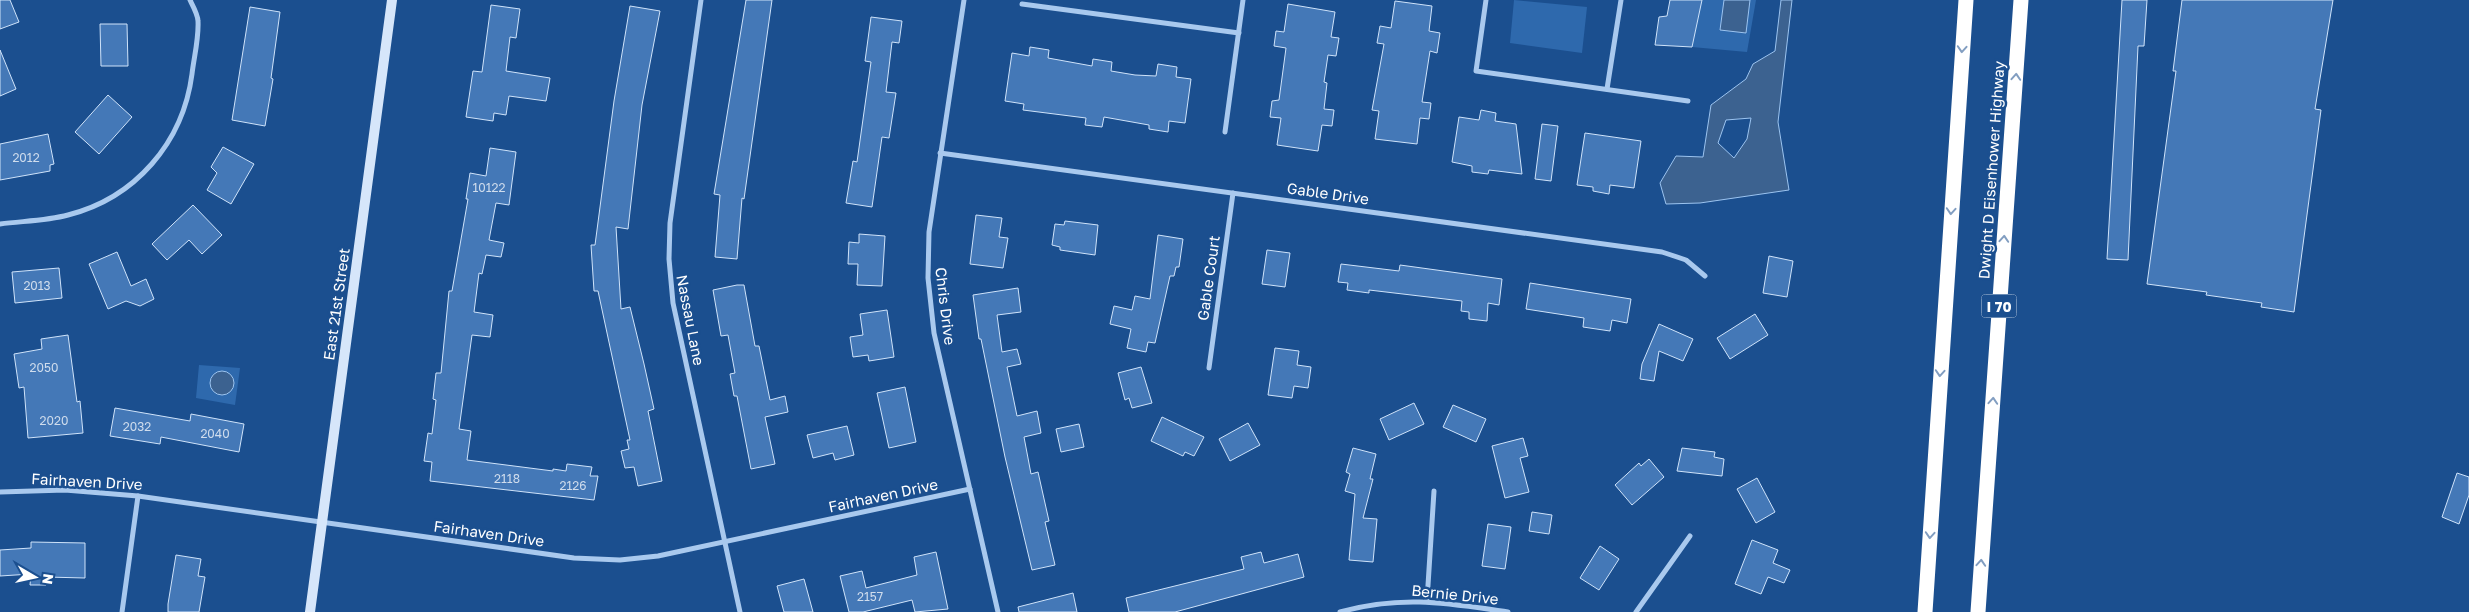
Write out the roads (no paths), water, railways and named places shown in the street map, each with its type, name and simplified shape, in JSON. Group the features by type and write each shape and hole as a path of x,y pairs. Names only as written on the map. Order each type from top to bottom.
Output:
{"highway":[{"path":"1925,612 1966,0"},
{"name":"Dwight D Eisenhower Highway","path":"1978,612 2021,0"}],"main road":[{"name":"East 21st Street","path":"310,612 392,0"}],"street":[{"path":"0,224 59,217 84,210 104,202 123,190 150,167 166,146 179,123 188,98 199,20 190,0"},
{"name":"Nassau Lane","path":"701,0 670,223 668,259 671,294 740,612"},
{"name":"Chris Drive","path":"964,0 927,246 929,297 935,337 998,612"},
{"path":"1225,132 1243,0"},
{"path":"1486,0 1476,71 1688,101"},
{"path":"1607,89 1622,0"},
{"path":"1022,4 1239,34"},
{"name":"Gable Drive","path":"940,153 1662,252 1686,260 1706,276"},
{"name":"Gable Court","path":"1208,368 1233,193"},
{"name":"Fairhaven Drive","path":"0,492 65,490 138,496 598,560 658,556 970,489"},
{"path":"1427,601 1434,491"},
{"path":"122,612 138,496"},
{"path":"1636,612 1690,536"},
{"name":"Bernie Drive","path":"1340,612 1376,603 1427,601 1508,612"}]}
